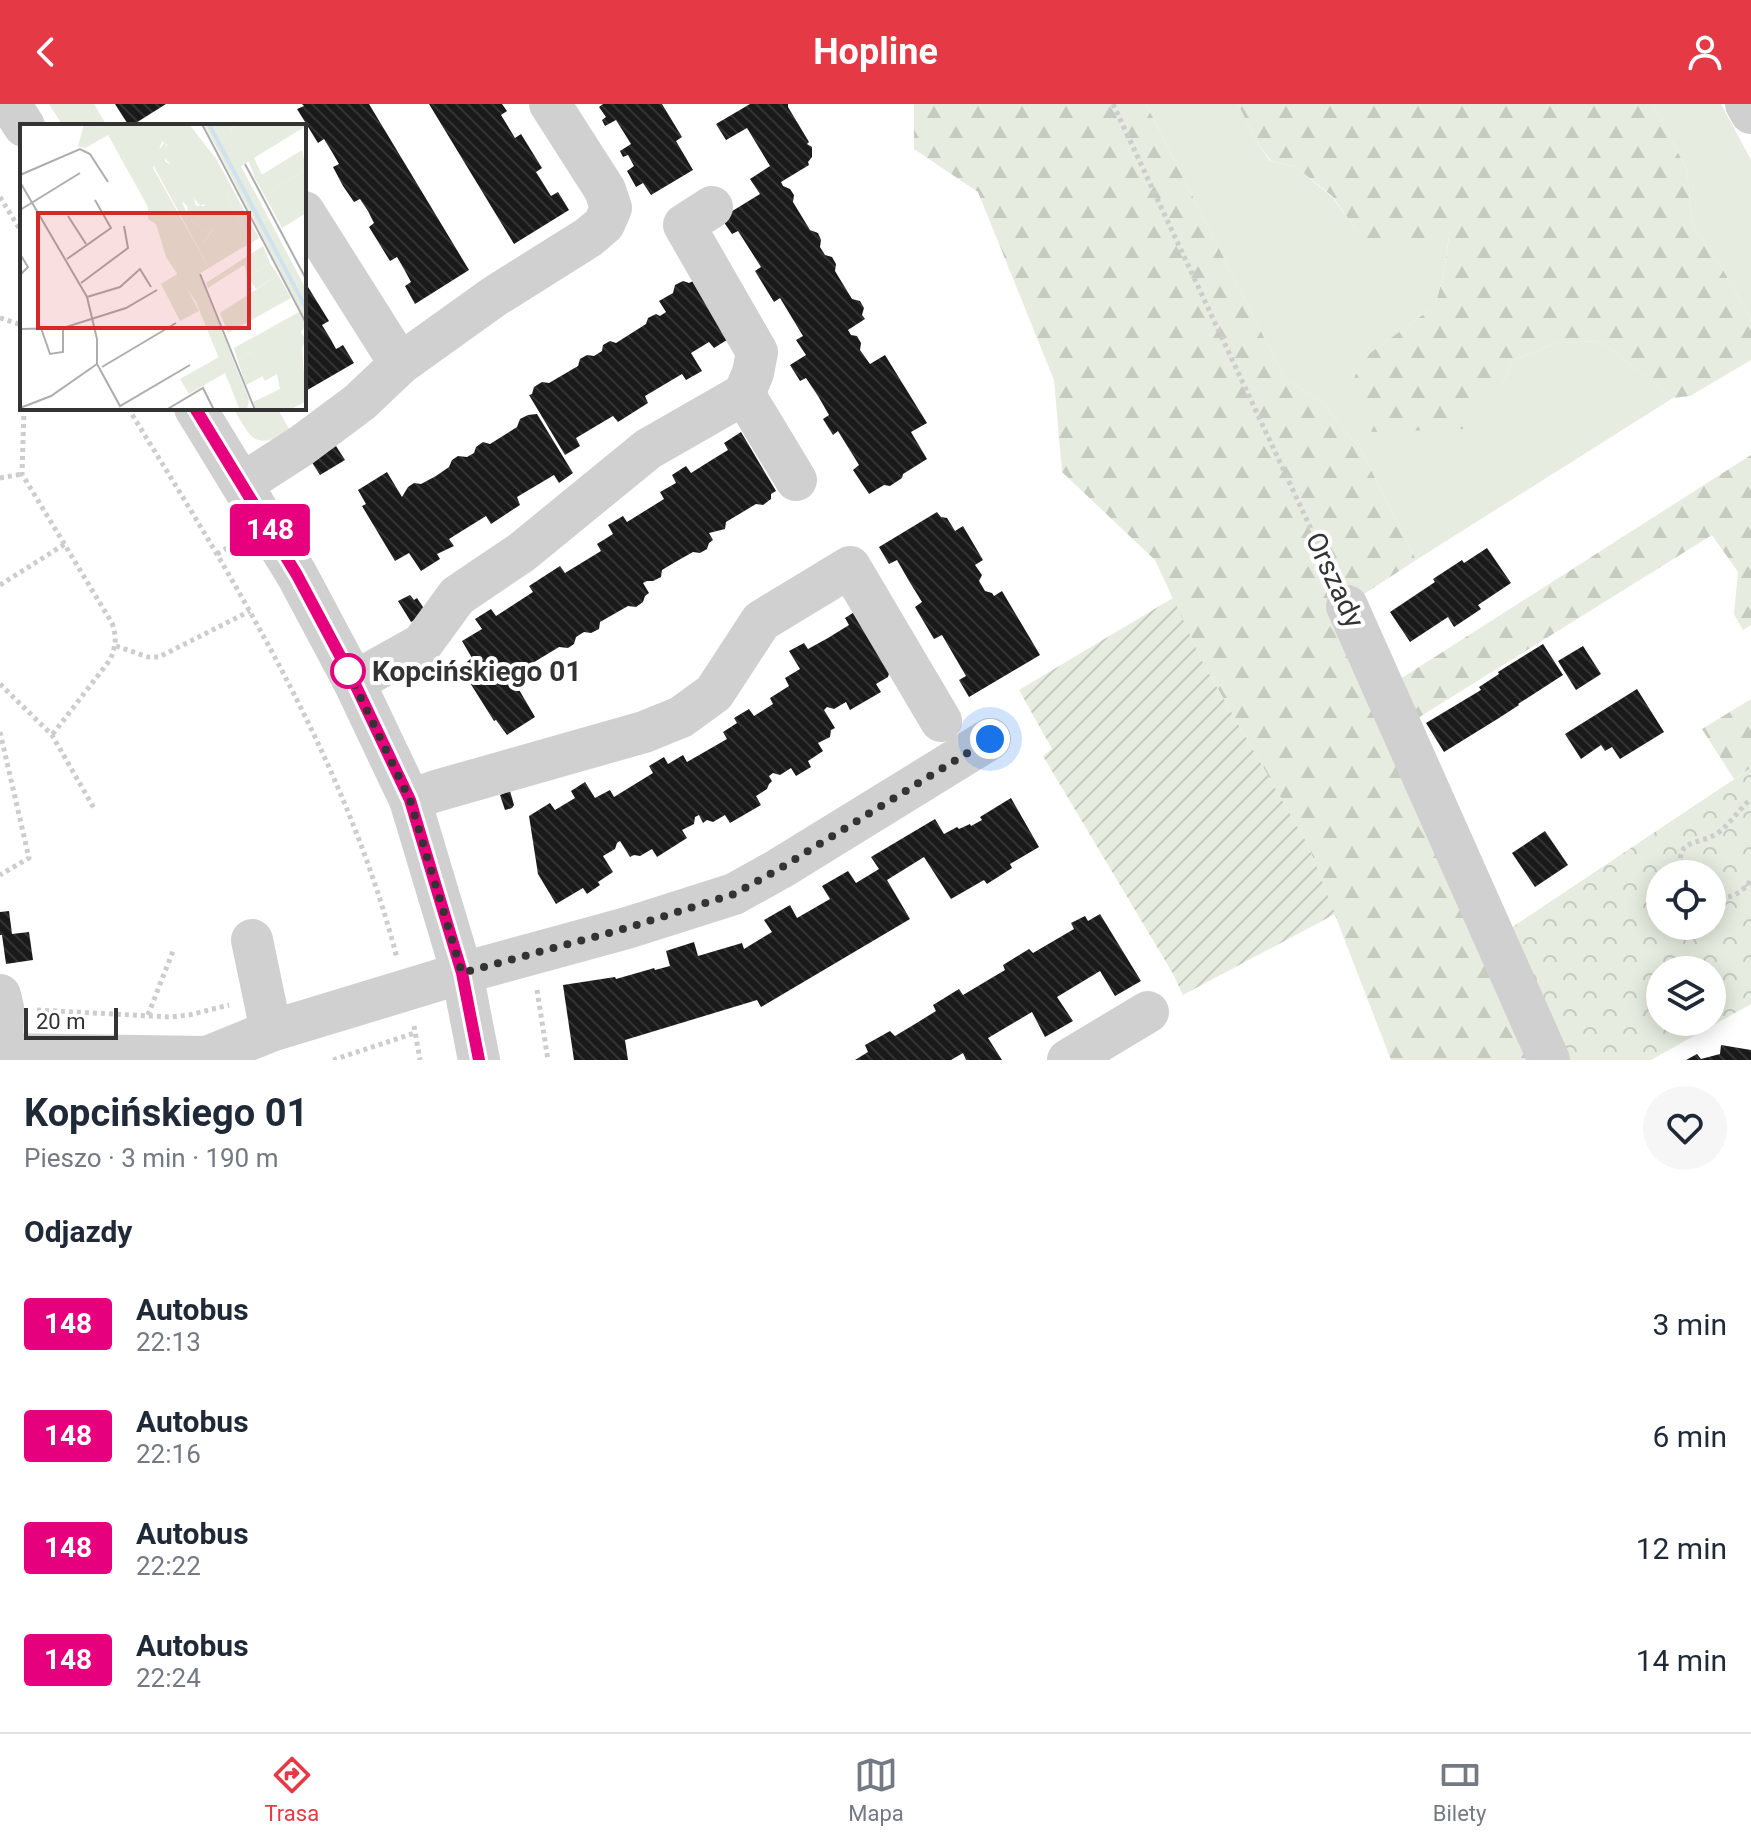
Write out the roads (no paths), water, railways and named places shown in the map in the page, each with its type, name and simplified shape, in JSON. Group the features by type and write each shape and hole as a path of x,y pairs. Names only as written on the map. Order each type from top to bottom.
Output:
{"street":[{"path":"10,104 23,124"},
{"path":"242,484 301,446 360,402 400,364 604,224 611,208 605,190 550,104"},
{"path":"1746,104 1751,113"},
{"path":"354,682 422,644 457,596 522,552 648,449 744,394 757,352 684,225 712,207"},
{"path":"306,215 400,364"},
{"path":"744,394 796,480"},
{"path":"196,410 297,575 354,682 410,800 462,973 479,1060"},
{"path":"410,800 644,732 681,717 714,693 761,621 850,567 941,721"},
{"name":"Orszady","path":"1347,606 1549,1060"},
{"path":"1,1002 15,1056 207,1058 267,1013 462,973 627,928 734,894 990,739"},
{"path":"252,940 267,1013"},
{"path":"1068,1060 1148,1012"}],"place":[{"name":"Kopcińskiego 01","path":"348,671"}]}
